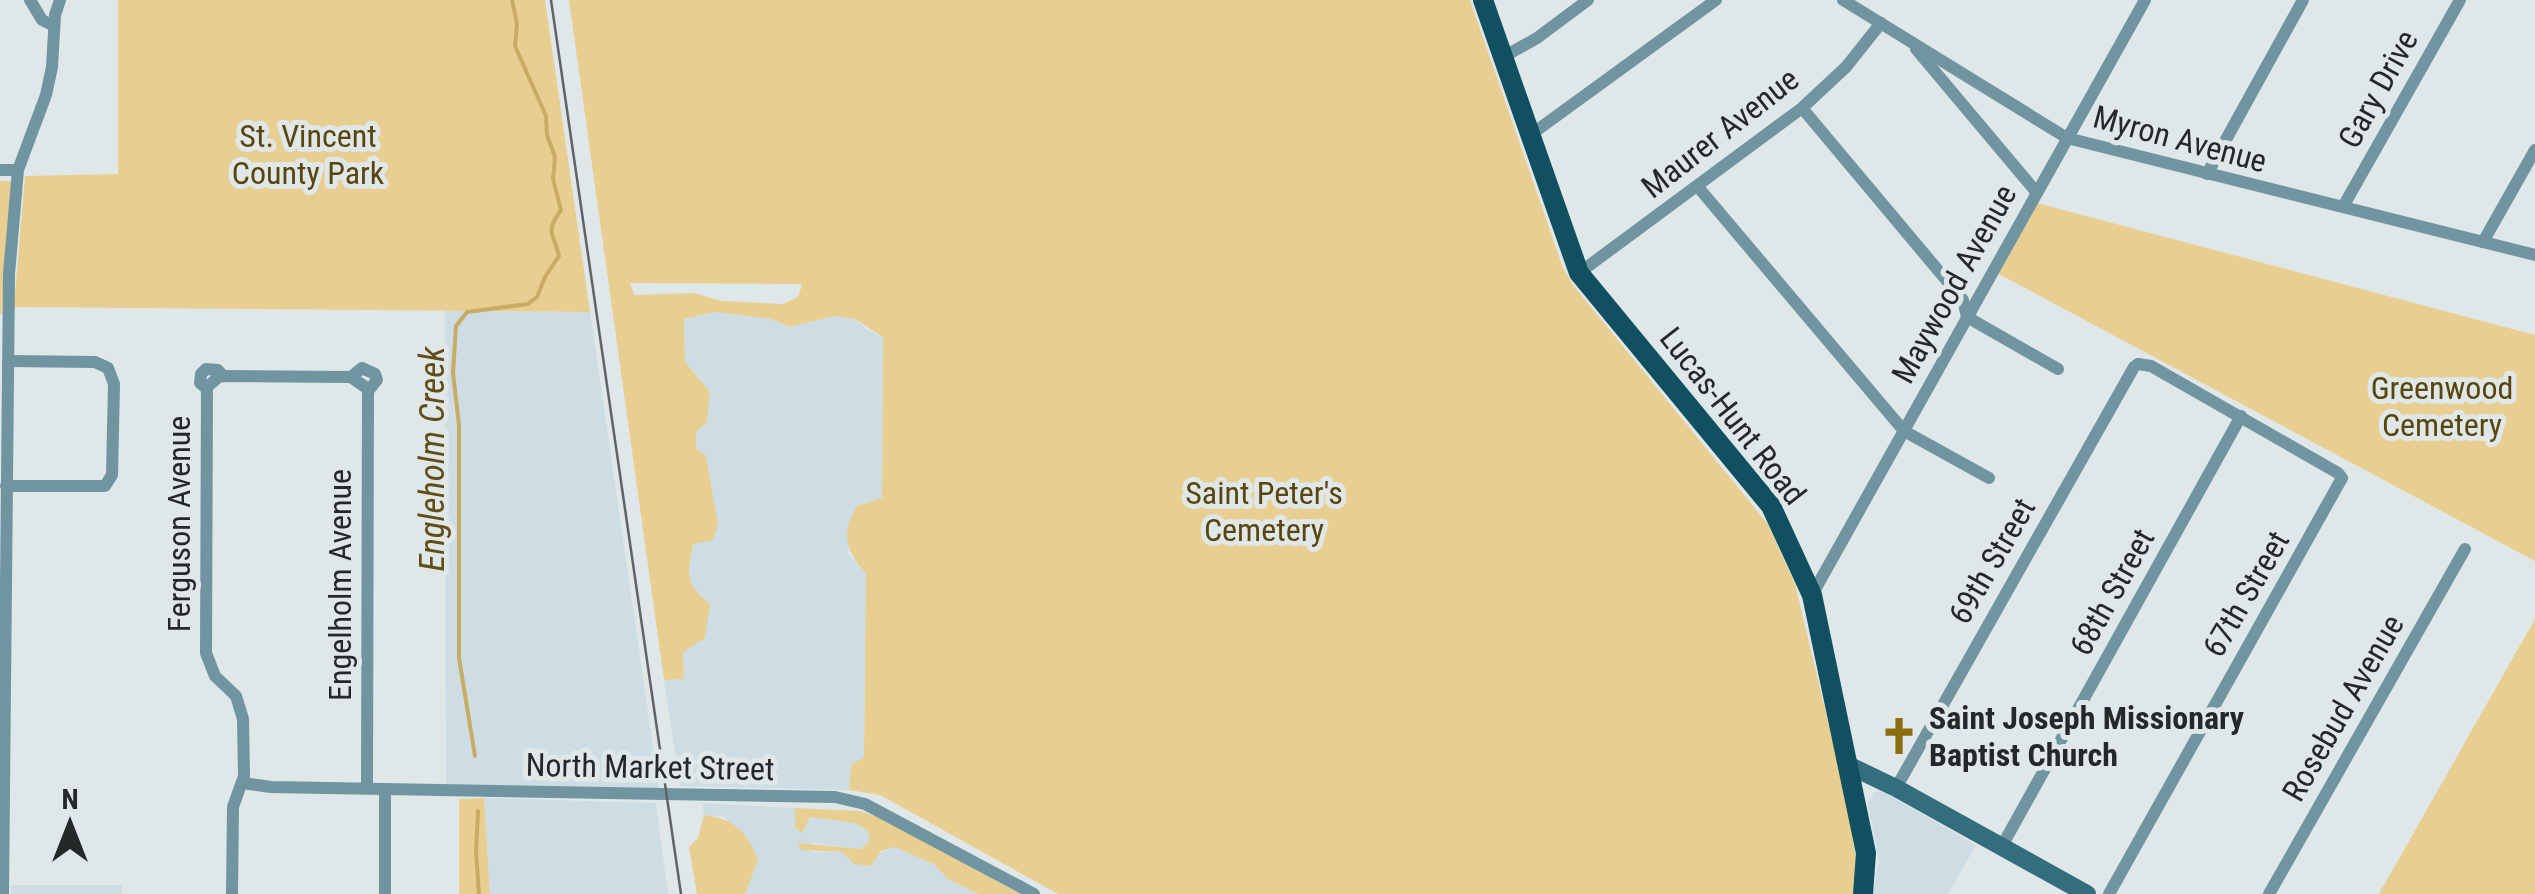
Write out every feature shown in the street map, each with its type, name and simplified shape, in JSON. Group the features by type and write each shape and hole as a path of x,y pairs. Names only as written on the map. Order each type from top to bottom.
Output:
{"main road":[{"name":"Lucas-Hunt Road","path":"1483,0 1579,273 1771,506 1812,595 1866,853 1863,894"}],"street":[{"path":"30,0 42,20 54,26"},
{"path":"3,894 8,304 18,170 46,95 60,0"},
{"path":"1503,57 1537,38 1588,0"},
{"path":"1529,136 1716,0"},
{"name":"Myron Avenue","path":"1843,0 2067,138 2535,256"},
{"name":"Maywood Avenue","path":"1812,595 2144,0"},
{"path":"2206,174 2303,0"},
{"name":"Gary Drive","path":"2344,206 2460,0"},
{"name":"Maurer Avenue","path":"1579,273 1802,108 1846,67 1881,22"},
{"path":"1910,41 2037,193"},
{"path":"1802,108 1963,300 1968,317 2058,369"},
{"path":"2483,242 2535,150"},
{"path":"0,170 18,170"},
{"path":"1698,187 1904,431 1990,478"},
{"path":"6,486 106,486 112,475 114,384 108,368 95,362 8,360"},
{"name":"69th Street","path":"1896,788 2138,364 2151,366 2241,416"},
{"name":"Engelholm Avenue","path":"214,382 360,384 367,788"},
{"name":"Ferguson Avenue","path":"214,382 206,653 210,670 236,696 242,710 242,783 234,807 232,894"},
{"name":"67th Street","path":"2109,894 2342,478 2338,472 2241,416"},
{"name":"68th Street","path":"2002,846 2241,416"},
{"name":"Rosebud Avenue","path":"2268,894 2466,549"},
{"path":"1848,766 1896,788 2087,894"},
{"name":"North Market Street","path":"242,783 271,788 835,797 865,804 1034,894"},
{"path":"385,789 385,894"}],"shaded area":[{"path":"445,311 590,312 659,788 446,785"},
{"path":"716,312 771,319 790,327 835,316 855,319 883,337 882,499 857,506 848,553 866,574 864,758 851,765 849,790 680,786 664,680 684,679 683,652 693,591 688,577 693,544 698,376 685,363 684,319"},
{"path":"1881,791 1976,845 1948,894 1873,894 1879,861 1868,803 1874,792"},
{"path":"484,798 656,803 668,894 490,894"},
{"path":"702,803 795,808 795,828 806,826 809,817 855,823 867,829 871,841 861,849 811,843 812,852 842,852 854,864 895,847 935,865 948,879 978,894 745,894 758,861 725,817 704,815"},
{"path":"11,885 122,885 122,894 11,894"}],"green space":[{"name":"St. Vincent County Park","path":"118,0 545,0 590,312 14,307 25,176 118,174"},
{"name":"Saint Peter's Cemetery","path":"569,0 1470,0 1563,268 1767,523 1795,584 1845,793 1858,870 1853,894 1058,894 880,795 849,790 851,765 864,757 866,574 850,550 848,525 857,506 882,498 883,337 855,319 835,316 790,327 771,319 716,312 684,319 685,362 710,392 707,422 696,432 696,448 706,456 718,524 713,540 693,544 690,564 692,584 710,604 705,638 683,652 684,679 664,680","holes":["630,283 801,284 798,297 783,304 721,301 694,293 634,295"]},
{"path":"0,181 12,181 2,314 0,314"},
{"name":"Greenwood Cemetery","path":"2037,203 2535,335 2535,561 1997,273"},
{"path":"2535,619 2535,894 2379,894"},
{"path":"484,798 490,894 459,894 459,799"},
{"path":"795,808 859,811 878,817 1021,894 978,894 948,879 935,865 895,847 881,851 871,866 854,864 842,852 801,850 798,843 861,849 870,840 867,830 855,823 810,817 802,833 795,828"},
{"path":"704,815 732,823 750,842 758,861 745,894 697,894 689,847 698,838"}],"waterway":[{"name":"Engleholm Creek","path":"475,756 459,658 459,425 453,373 456,326 467,312 528,304 537,297 559,256 552,233 561,210 553,179 555,157 547,135 546,116 515,46 517,24 512,0"},
{"name":"Engleholm Creek","path":"478,811 479,894"}],"tram line":[{"path":"551,0 681,894"}],"place":[{"name":"Saint Joseph Missionary Baptist Church","path":"1899,736"}]}
